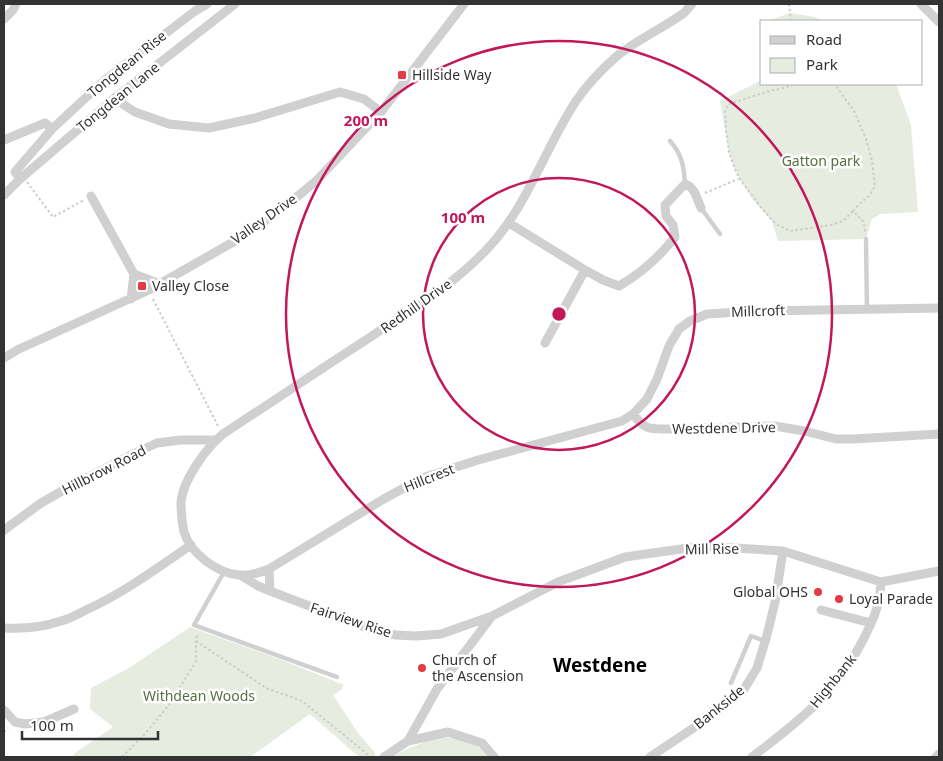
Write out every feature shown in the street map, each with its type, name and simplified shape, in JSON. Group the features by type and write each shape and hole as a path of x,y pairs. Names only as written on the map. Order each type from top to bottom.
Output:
{"street":[{"path":"4,19 16,4"},
{"name":"Tongdean Rise","path":"21,178 15,172 52,130 106,79 195,11 207,4"},
{"name":"Tongdean Lane","path":"4,194 116,97 235,4"},
{"name":"Valley Drive","path":"4,358 17,350 149,290 234,241 280,211 316,181 382,112 464,4"},
{"name":"Redhill Drive","path":"240,575 224,572 207,562 191,545 185,533 182,518 182,500 188,480 200,460 219,437 414,308 467,269 490,247 509,223 558,131 577,100 594,79 618,56 684,13 692,4"},
{"path":"927,6 939,22"},
{"path":"116,97 135,112 169,124 209,128 255,118 340,92 364,99 382,112"},
{"path":"4,140 45,122 52,130"},
{"path":"509,223 585,270 619,286 632,278 667,247 675,237 673,225 666,216 665,205 685,184 690,186 702,208"},
{"path":"92,196 134,274 131,299"},
{"path":"545,343 585,270"},
{"path":"134,274 160,284"},
{"name":"Millcroft","path":"633,414 647,399 657,379 669,346 680,329 690,321 707,314 755,311 939,308"},
{"name":"Westdene Drive","path":"633,414 639,422 649,428 775,426 804,430 836,439 939,434"},
{"name":"Hillcrest","path":"240,575 256,574 269,569 382,500 422,478 478,460 622,420 633,414"},
{"name":"Hillbrow Road","path":"4,530 41,503 69,487 157,443 219,437"},
{"path":"4,628 14,629 61,621 99,604 136,584 191,545"},
{"name":"Mill Rise","path":"492,616 558,582 625,557 702,546 783,551 881,582 939,570"},
{"name":"Bankside","path":"650,757 701,723 743,691 757,668 765,641 775,602 783,551"},
{"path":"269,569 270,591"},
{"name":"Fairview Rise","path":"240,575 270,591 367,628 395,635 441,634 492,616"},
{"name":"Highbank","path":"752,757 790,728 823,698 854,658 878,604 881,582"},
{"path":"821,610 871,623"},
{"path":"408,740 437,689 492,616"},
{"path":"460,627 470,635 470,645"},
{"path":"4,710 15,722 25,724 44,722 74,709"},
{"path":"384,757 408,740 448,732 482,743 494,757"},
{"path":"936,757 939,754"}],"lane":[{"path":"670,141 680,156 685,184"},
{"path":"702,208 720,234"},
{"path":"866,239 867,309"},
{"path":"224,572 194,625 337,677"},
{"path":"731,683 751,636 765,641"}],"path":[{"path":"789,4 791,20"},
{"path":"792,85 729,104 725,110 730,152 739,178 776,224 790,231 831,225 843,221 870,195 875,186 872,161 866,138 854,111 834,85"},
{"path":"21,178 53,217 92,196"},
{"path":"696,197 739,178"},
{"path":"853,212 864,222 866,239"},
{"path":"149,290 219,437"},
{"path":"122,757 170,705 196,661 198,626"},
{"path":"196,641 266,688 302,701 371,757"}],"green space":[{"path":"790,13 822,20 771,20"},
{"name":"Gatton park","path":"760,81 760,85 896,85 911,125 918,212 881,214 872,219 866,239 778,241 772,221 753,200 734,167 729,152 720,101"},
{"name":"Withdean Woods","path":"190,627 282,660 344,685 341,690 333,695 358,733 376,754 372,757 359,757 310,714 250,757 73,757 75,753 113,727 90,709 91,688 129,668"},
{"path":"445,737 464,740 474,744 484,751 488,757 392,757 418,744"}],"place":[{"name":"Hillside Way","path":"402,75"},
{"name":"Valley Close","path":"142,286"},
{"name":"Global OHS","path":"818,592"},
{"name":"Loyal Parade","path":"839,599"},
{"name":"Church of the Ascension","path":"422,668"}],"district":[{"name":"Westdene","path":"600,665"}]}
